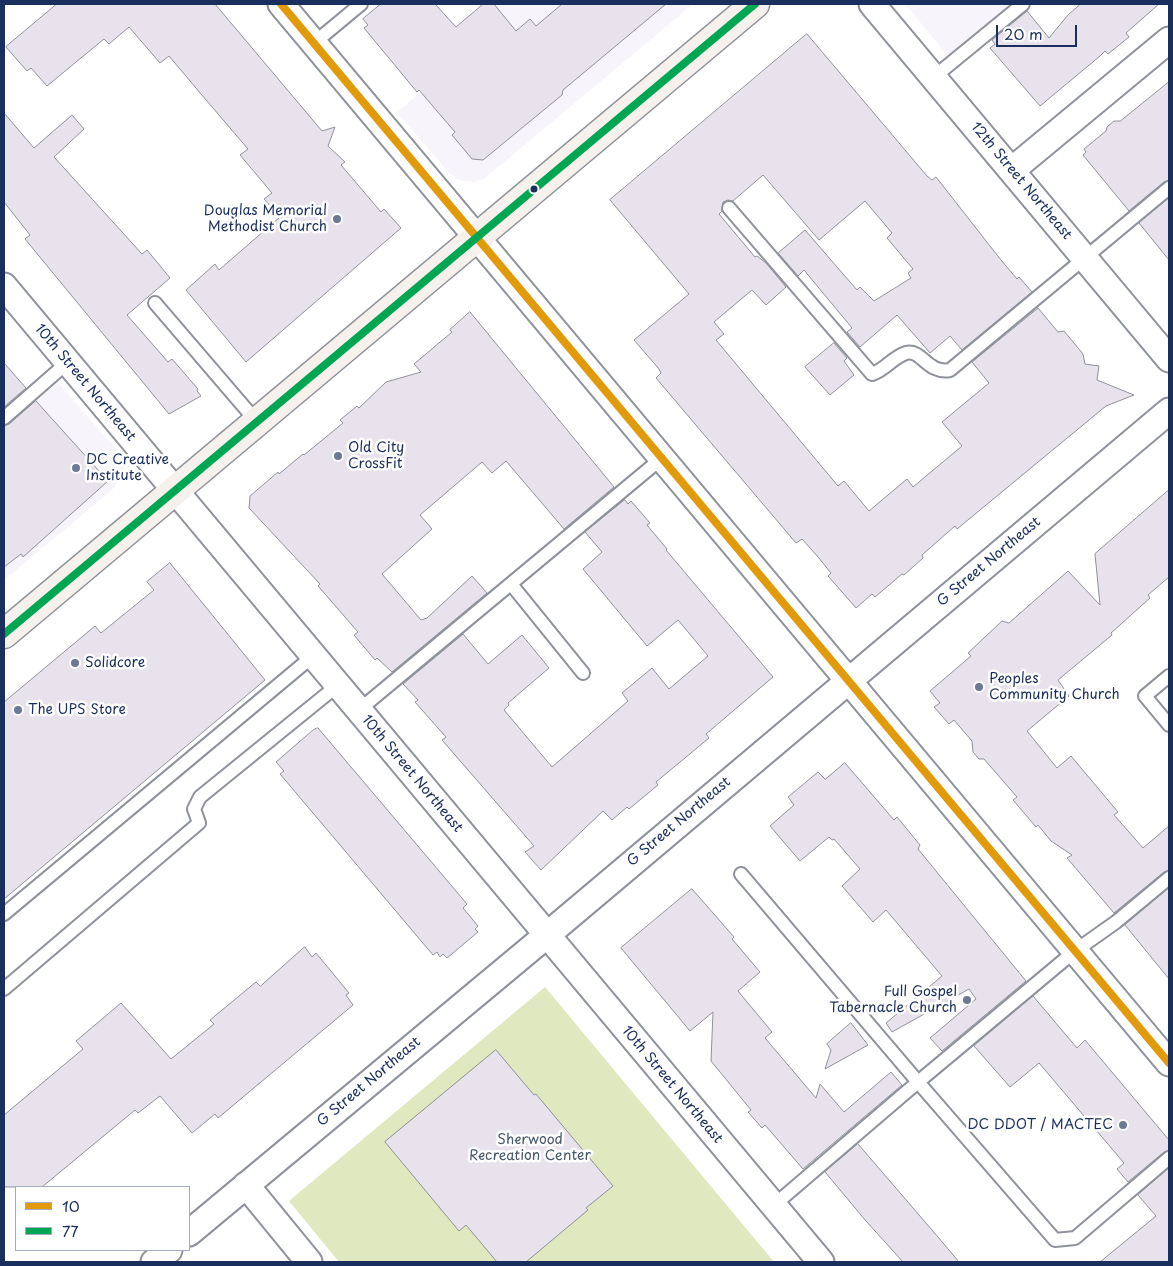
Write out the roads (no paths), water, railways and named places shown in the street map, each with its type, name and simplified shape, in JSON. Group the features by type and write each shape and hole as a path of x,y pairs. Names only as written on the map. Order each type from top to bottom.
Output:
{"main road":[{"path":"4,634 755,4"}],"street":[{"path":"281,4 1169,1063"},
{"name":"12th Street Northeast","path":"872,4 1169,359"},
{"path":"1012,170 1169,40"},
{"name":"10th Street Northeast","path":"4,286 821,1262"},
{"name":"G Street Northeast","path":"190,1232 547,935 1169,411"},
{"path":"246,1185 309,1262"},
{"path":"154,1262 168,1251"}],"lane":[{"path":"314,43 362,4"},
{"path":"934,77 1023,4"},
{"path":"729,208 872,374 880,372 905,354 912,353 936,371 950,370 1169,188"},
{"path":"155,303 257,422"},
{"path":"4,418 68,362"},
{"path":"360,710 662,458"},
{"path":"511,584 583,673"},
{"path":"4,914 313,656"},
{"path":"1169,676 1145,696 1169,725"},
{"path":"4,990 199,823 194,809 200,797 338,685"},
{"path":"741,874 1055,1240 1075,1238 1169,1158"},
{"path":"773,1206 1075,951 1116,922 1169,878"}],"place":[{"name":"Douglas Memorial Methodist Church","path":"337,219"},
{"name":"Old City CrossFit","path":"338,456"},
{"name":"DC Creative Institute","path":"76,468"},
{"name":"Solidcore","path":"75,663"},
{"name":"Peoples Community Church","path":"979,687"},
{"name":"The UPS Store","path":"18,710"},
{"name":"Full Gospel Tabernacle Church","path":"967,1000"},
{"name":"DC DDOT / MACTEC","path":"1123,1125"}],"park label":[{"name":"Sherwood Recreation Center","path":"530,1148"}]}
